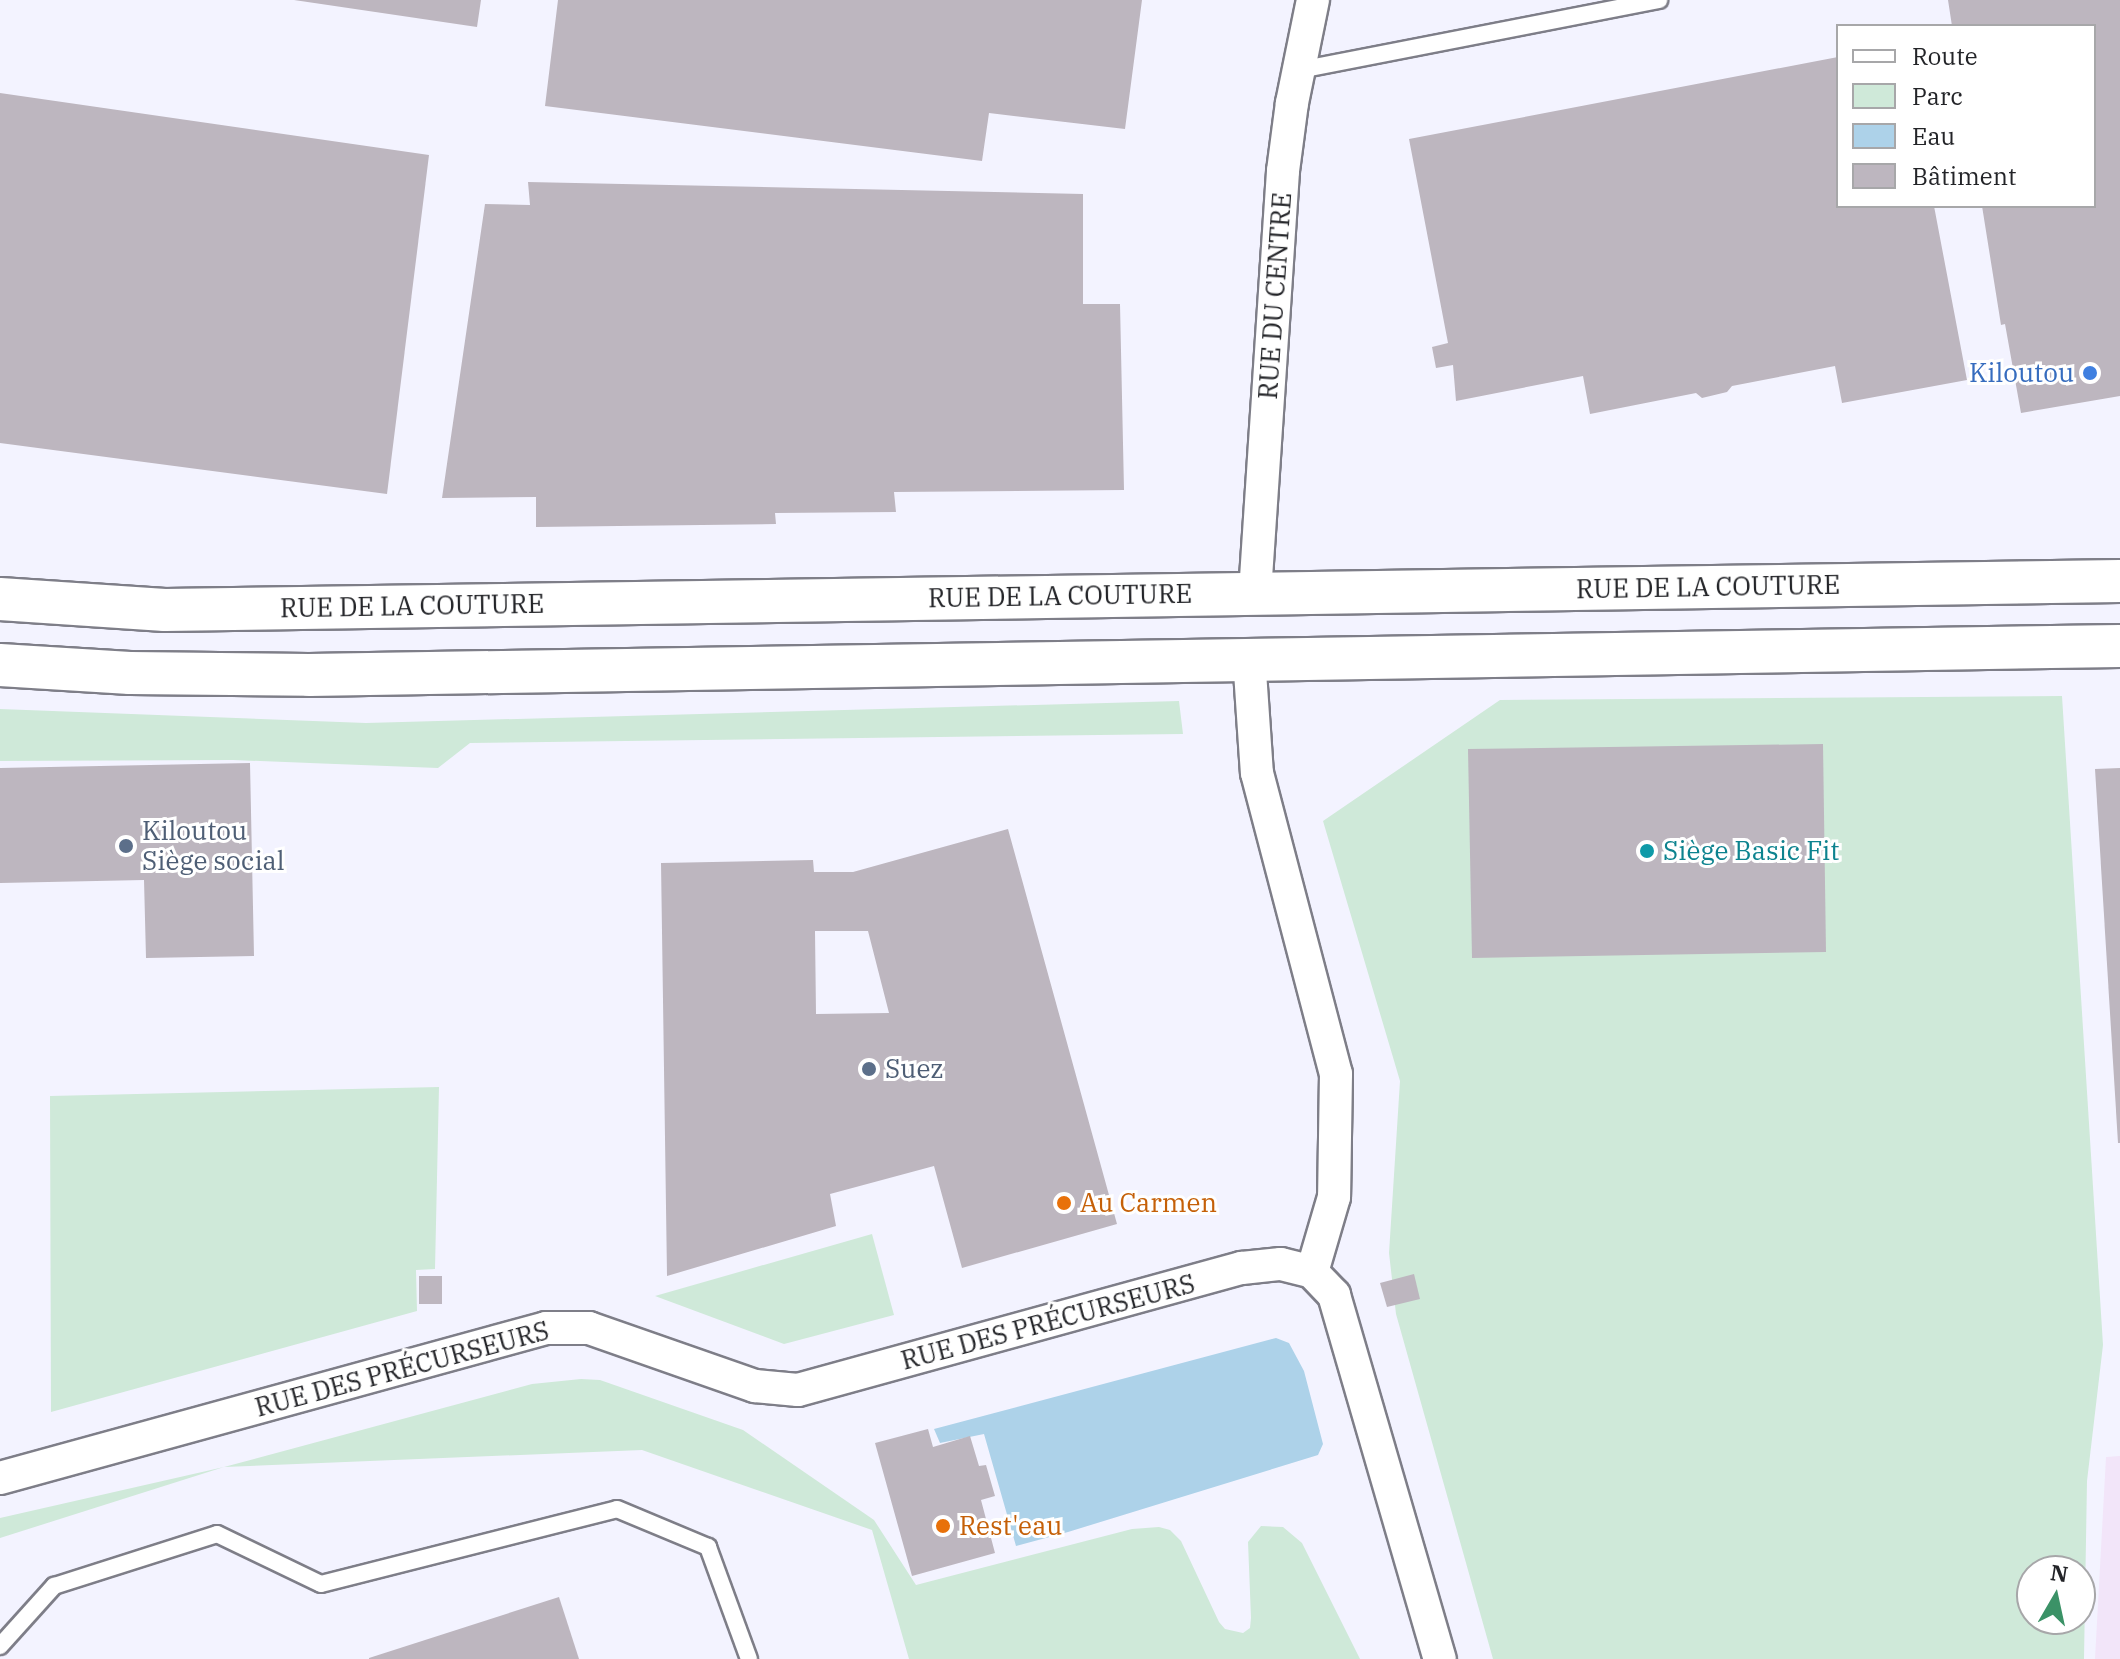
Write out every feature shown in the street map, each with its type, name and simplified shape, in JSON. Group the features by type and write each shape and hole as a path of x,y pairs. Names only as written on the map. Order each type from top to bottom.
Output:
{"street":[{"name":"RUE DU CENTRE","path":"1255,593 1283,171 1313,0"},
{"name":"RUE DE LA COUTURE","path":"0,599 165,610 2120,581"},
{"path":"0,665 130,673 309,675 1249,657 2120,646"},
{"path":"1249,657 1257,773 1336,1074 1334,1197 1312,1272 1328,1287 1338,1306 1440,1659"},
{"name":"RUE DES PRÉCURSEURS","path":"0,1478 546,1328 589,1328 755,1386 798,1390 1242,1268 1281,1264 1312,1272"}],"lane":[{"path":"1299,70 1659,0"},
{"path":"0,1646 54,1586 217,1534 321,1584 617,1509 708,1547 749,1659"}],"shaded area":[{"path":"2120,1456 2120,1659 2095,1659 2106,1457"}],"green space":[{"path":"2062,696 2103,1345 2087,1481 2086,1555 2016,1555 2016,1635 2084,1635 2084,1659 1493,1659 1396,1314 1389,1253 1400,1081 1323,821 1500,700"},
{"path":"1179,701 1183,734 470,743 438,768 233,760 0,761 0,709 366,723"},
{"path":"439,1087 435,1269 416,1270 417,1311 51,1412 50,1096"},
{"path":"872,1234 894,1315 784,1344 655,1296"},
{"path":"600,1380 743,1430 874,1520 916,1585 1132,1529 1159,1527 1170,1530 1181,1541 1219,1622 1225,1629 1243,1633 1250,1628 1251,1618 1248,1542 1261,1526 1283,1527 1302,1543 1360,1659 909,1659 872,1530 642,1450 224,1467 532,1384"},
{"path":"224,1467 0,1538 0,1518"}],"water":[{"path":"1276,1338 1289,1343 1304,1371 1323,1444 1318,1455 1016,1546 984,1434 940,1443 934,1429"}],"building":[{"path":"294,0 481,0 477,27"},
{"path":"558,0 1142,0 1125,129 989,113 982,161 545,106"},
{"path":"1948,0 2120,0 2120,396 2021,413 2005,324 2001,325 1982,208 2096,208 2096,24 1952,24"},
{"path":"1836,57 1836,208 1934,208 1967,380 1842,403 1835,366 1732,386 1727,392 1702,398 1696,393 1590,414 1583,376 1456,401 1453,365 1436,368 1432,347 1448,343 1409,139"},
{"path":"0,93 429,155 387,494 0,443"},
{"path":"528,182 1083,194 1083,304 1120,304 1124,490 894,492 896,512 775,513 776,524 536,527 536,497 442,498 485,204 530,205"},
{"name":"Siège Basic Fit","path":"1823,744 1826,952 1472,958 1468,749"},
{"name":"Kiloutou Siège social","path":"250,763 254,956 146,958 144,880 0,883 0,768"},
{"path":"2120,768 2120,1143 2118,1143 2095,769"},
{"name":"Suez","path":"1008,829 1117,1224 962,1268 934,1166 830,1194 836,1226 667,1276 661,863 813,860 814,872 853,872","holes":["815,931 868,931 889,1013 816,1014"]},
{"path":"1414,1274 1420,1299 1387,1307 1380,1283"},
{"path":"419,1276 442,1276 442,1304 419,1304"},
{"name":"Rest'eau","path":"928,1429 933,1447 970,1436 979,1466 986,1465 995,1496 981,1500 995,1553 912,1576 875,1443"},
{"path":"559,1597 579,1659 369,1659 369,1658"}],"place":[{"name":"Kiloutou","path":"2090,373"},
{"name":"Kiloutou Siège social","path":"126,846"},
{"name":"Siège Basic Fit","path":"1647,851"},
{"name":"Suez","path":"869,1069"},
{"name":"Au Carmen","path":"1064,1203"},
{"name":"Rest'eau","path":"943,1526"}]}
